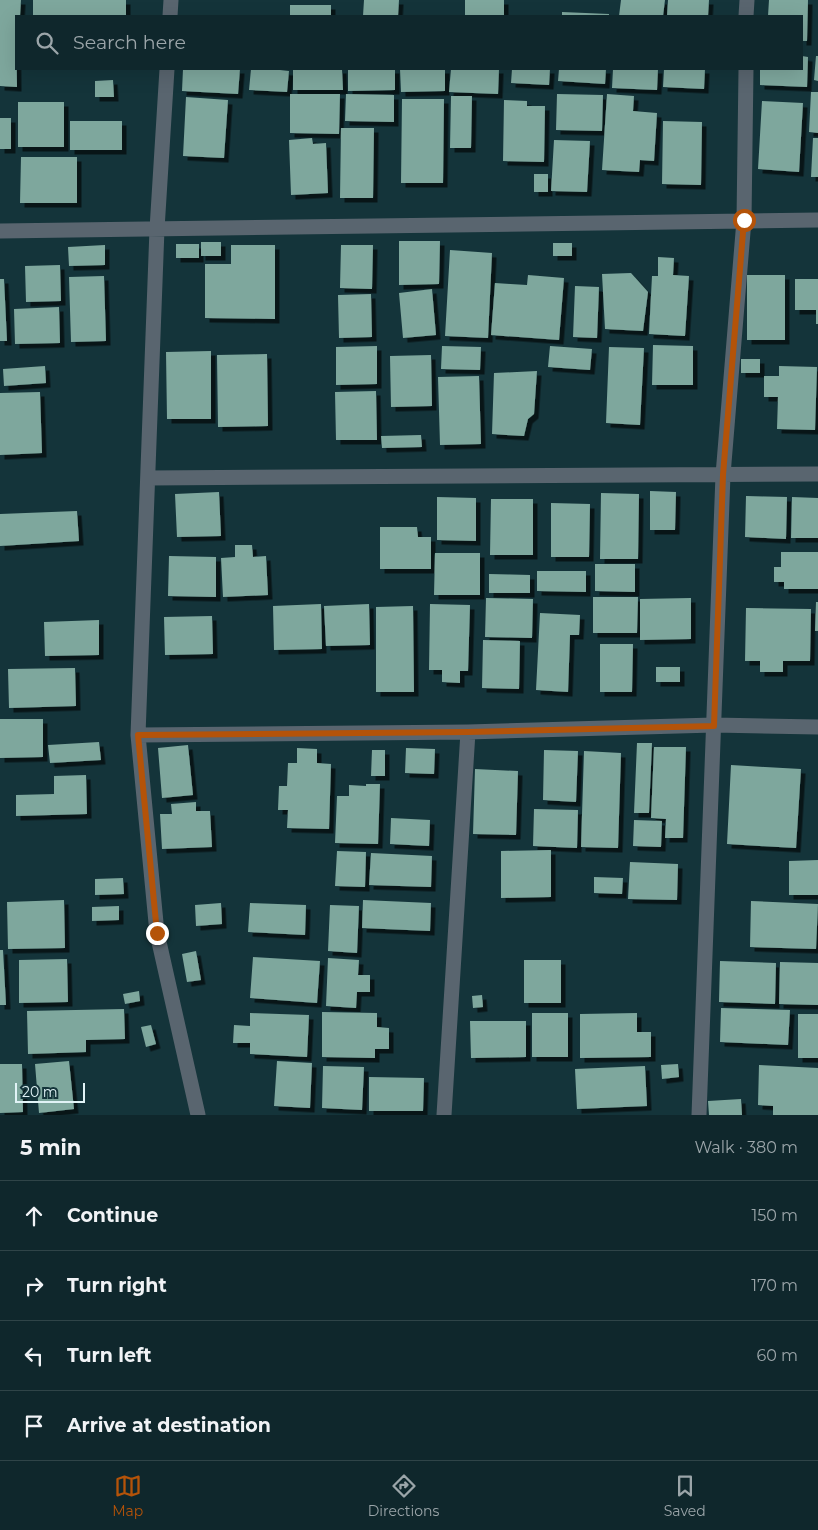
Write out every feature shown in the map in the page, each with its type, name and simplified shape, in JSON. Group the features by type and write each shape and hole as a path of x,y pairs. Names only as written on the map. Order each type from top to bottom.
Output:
{"street":[{"path":"170,15 171,0"},
{"path":"746,15 747,0"},
{"path":"167,70 157,229 138,735 157,933 198,1115"},
{"path":"698,1115 723,475 744,220 746,70"},
{"path":"0,231 818,220"},
{"path":"148,478 818,474"},
{"path":"138,735 818,726"},
{"path":"444,1115 468,732"}],"building":[{"path":"0,0 21,0 20,15 15,15 15,70 17,70 17,87 0,86"},
{"path":"33,0 126,0 126,15 33,15"},
{"path":"364,0 399,0 398,15 363,15"},
{"path":"465,0 504,0 504,15 465,15"},
{"path":"621,0 665,0 663,15 619,15"},
{"path":"668,0 709,0 708,15 667,15"},
{"path":"769,0 808,0 807,41 803,41 803,15 768,15"},
{"path":"290,5 331,5 331,15 290,15"},
{"path":"562,12 609,14 609,15 562,15"},
{"path":"803,56 808,57 807,87 760,85 760,70 803,70"},
{"path":"816,56 818,56 818,81 814,80"},
{"path":"183,70 240,70 238,94 182,91"},
{"path":"251,70 289,71 287,92 249,90"},
{"path":"293,70 342,70 343,90 293,90"},
{"path":"348,70 395,70 395,90 348,91"},
{"path":"400,70 445,70 445,91 401,92"},
{"path":"451,70 499,70 498,94 449,92"},
{"path":"512,70 550,70 549,85 511,83"},
{"path":"559,70 606,70 605,84 558,81"},
{"path":"613,70 658,70 657,90 612,88"},
{"path":"664,70 705,70 704,89 663,87"},
{"path":"113,80 114,97 95,97 95,81"},
{"path":"811,92 818,92 818,133 809,132"},
{"path":"290,94 340,94 339,134 290,133"},
{"path":"346,94 394,95 394,122 345,121"},
{"path":"557,94 603,95 602,131 556,130"},
{"path":"607,94 634,96 633,111 657,113 654,161 640,160 639,172 602,170"},
{"path":"451,96 472,96 471,148 450,148"},
{"path":"186,97 228,100 224,158 183,156"},
{"path":"402,99 444,99 443,183 401,183"},
{"path":"504,100 527,101 527,106 545,106 544,162 503,161"},
{"path":"762,101 803,103 799,172 758,169"},
{"path":"18,102 64,102 64,147 18,147"},
{"path":"0,118 11,118 11,149 0,149"},
{"path":"70,121 122,121 122,150 70,150"},
{"path":"663,121 702,122 701,185 662,184"},
{"path":"341,128 374,128 373,198 340,198"},
{"path":"312,138 313,144 326,143 328,193 291,195 289,140"},
{"path":"813,138 818,138 818,177 811,177"},
{"path":"554,140 590,141 587,192 551,191"},
{"path":"21,157 77,157 77,203 20,203"},
{"path":"534,174 548,174 548,192 534,192"},
{"path":"399,241 440,241 439,284 399,285"},
{"path":"201,242 221,242 221,256 201,256"},
{"path":"553,243 572,243 572,256 553,256"},
{"path":"176,244 199,244 199,258 176,258"},
{"path":"105,245 105,265 69,266 68,247"},
{"path":"231,245 275,245 275,319 205,318 205,264 231,264"},
{"path":"341,245 373,245 372,289 340,288"},
{"path":"450,250 492,253 488,338 445,336"},
{"path":"658,257 674,258 673,275 689,276 685,336 649,334 652,276 658,276"},
{"path":"60,265 61,301 26,302 25,266"},
{"path":"631,273 648,292 643,331 605,329 602,274"},
{"path":"528,275 564,278 559,340 491,335 495,283 527,285"},
{"path":"747,275 785,275 785,340 747,340"},
{"path":"104,276 106,341 71,342 69,277"},
{"path":"0,279 4,279 7,341 0,341"},
{"path":"795,279 818,279 818,324 816,324 816,310 795,310"},
{"path":"575,286 599,287 597,338 573,337"},
{"path":"432,289 436,335 403,338 399,293"},
{"path":"371,294 372,337 339,338 338,295"},
{"path":"59,307 60,343 15,344 14,309"},
{"path":"653,345 693,346 693,385 652,385"},
{"path":"377,346 377,384 336,385 336,347"},
{"path":"442,346 481,347 480,370 441,369"},
{"path":"550,346 592,349 590,370 548,367"},
{"path":"609,347 644,348 640,425 606,423"},
{"path":"211,351 211,419 167,419 166,352"},
{"path":"267,354 268,426 218,427 217,355"},
{"path":"431,355 432,406 391,407 390,356"},
{"path":"741,359 760,359 760,373 741,373"},
{"path":"45,366 46,383 4,386 3,369"},
{"path":"779,366 817,367 815,430 777,429 778,397 764,397 764,376 779,376"},
{"path":"537,371 534,414 528,419 524,436 492,434 494,373"},
{"path":"479,376 481,444 440,445 438,377"},
{"path":"376,391 377,440 336,440 335,392"},
{"path":"40,392 42,453 0,455 0,393"},
{"path":"421,435 422,447 382,448 381,436"},
{"path":"650,491 676,492 675,530 650,530"},
{"path":"219,492 221,536 177,537 175,494"},
{"path":"601,493 639,494 638,559 600,559"},
{"path":"746,496 787,497 786,539 745,537"},
{"path":"437,497 476,498 476,541 437,540"},
{"path":"792,497 818,498 818,538 791,538"},
{"path":"491,499 533,499 533,555 490,555"},
{"path":"551,503 590,504 589,557 551,557"},
{"path":"77,511 79,541 0,546 0,514"},
{"path":"380,527 417,527 418,537 431,537 431,569 380,569"},
{"path":"235,545 252,545 253,557 266,556 268,595 223,597 221,558 235,557"},
{"path":"781,552 818,552 818,589 784,589 784,582 774,582 774,567 781,567"},
{"path":"435,553 480,553 480,595 434,595"},
{"path":"169,556 216,557 216,597 168,596"},
{"path":"595,564 635,564 635,592 595,591"},
{"path":"537,571 586,571 586,592 537,591"},
{"path":"489,574 530,575 530,593 489,593"},
{"path":"593,597 638,597 637,633 593,633"},
{"path":"486,598 533,599 532,638 485,637"},
{"path":"691,598 691,639 640,640 640,599"},
{"path":"816,602 818,602 818,631 815,631"},
{"path":"321,604 322,649 274,650 273,606"},
{"path":"369,604 370,645 326,646 324,606"},
{"path":"430,604 470,605 468,671 460,671 460,683 442,682 442,670 429,670"},
{"path":"413,606 414,692 376,692 376,607"},
{"path":"746,608 811,609 810,661 783,661 783,672 760,672 760,661 745,661"},
{"path":"540,613 580,615 579,635 570,635 568,692 536,690"},
{"path":"212,616 213,654 165,655 164,617"},
{"path":"99,620 99,655 45,656 44,622"},
{"path":"483,640 520,641 519,689 482,688"},
{"path":"600,644 633,644 632,692 600,692"},
{"path":"656,667 680,667 680,682 656,682"},
{"path":"75,668 76,706 9,708 8,669"},
{"path":"0,719 43,719 43,757 0,758"},
{"path":"99,742 101,760 50,763 48,745"},
{"path":"637,743 652,743 649,813 634,813"},
{"path":"188,745 193,795 162,798 158,748"},
{"path":"654,747 686,747 683,838 665,838 666,819 651,818"},
{"path":"297,748 317,749 317,763 331,764 329,829 287,828 288,810 278,810 279,786 287,786 288,763 297,763"},
{"path":"406,748 435,749 434,774 405,773"},
{"path":"372,750 385,750 385,776 371,776"},
{"path":"544,750 578,751 576,802 543,800"},
{"path":"584,751 621,753 618,848 581,847"},
{"path":"731,765 801,769 796,848 727,844"},
{"path":"475,769 518,771 516,835 473,834"},
{"path":"86,775 87,814 16,816 16,795 54,794 54,776"},
{"path":"366,784 380,784 378,844 335,843 337,796 349,796 349,785 366,786"},
{"path":"196,802 196,811 210,811 212,847 162,849 160,814 172,814 171,804"},
{"path":"534,809 578,810 577,848 533,846"},
{"path":"391,818 430,820 429,846 390,844"},
{"path":"634,820 662,821 661,847 633,846"},
{"path":"551,850 551,897 501,898 501,851"},
{"path":"337,851 366,852 365,887 335,886"},
{"path":"371,853 432,856 431,887 369,885"},
{"path":"818,860 818,895 789,895 789,861"},
{"path":"630,862 678,864 677,900 628,899"},
{"path":"594,877 623,878 622,894 594,893"},
{"path":"123,878 124,894 95,895 95,879"},
{"path":"64,900 65,948 8,949 7,902"},
{"path":"363,900 431,903 430,931 362,928"},
{"path":"751,901 818,904 816,949 750,947"},
{"path":"221,903 222,924 196,926 195,905"},
{"path":"250,903 306,905 305,935 248,932"},
{"path":"330,905 359,906 357,953 328,951"},
{"path":"119,906 119,920 92,921 92,907"},
{"path":"0,950 3,950 6,1005 0,1005"},
{"path":"196,951 201,980 187,982 182,954"},
{"path":"253,957 320,961 317,1003 250,998"},
{"path":"328,958 359,960 358,975 370,975 370,992 357,992 356,1008 326,1006"},
{"path":"67,959 68,1002 19,1003 19,960"},
{"path":"524,960 561,960 561,1003 524,1003"},
{"path":"720,961 776,963 775,1004 719,1002"},
{"path":"780,962 818,963 818,1005 779,1004"},
{"path":"139,991 140,1001 125,1004 123,994"},
{"path":"482,995 483,1007 473,1008 472,996"},
{"path":"721,1008 790,1010 788,1045 720,1042"},
{"path":"124,1009 125,1039 86,1040 86,1052 28,1054 27,1011"},
{"path":"322,1012 377,1013 377,1027 389,1028 389,1049 375,1049 375,1058 322,1057"},
{"path":"250,1013 309,1015 307,1057 250,1054 250,1043 233,1043 234,1025 250,1026"},
{"path":"532,1013 568,1013 568,1057 532,1057"},
{"path":"637,1013 637,1032 651,1032 651,1057 580,1058 580,1014"},
{"path":"798,1014 818,1014 818,1058 798,1058"},
{"path":"470,1021 526,1021 526,1057 471,1058"},
{"path":"151,1025 156,1044 146,1047 141,1027"},
{"path":"69,1061 74,1109 39,1113 35,1064"},
{"path":"277,1061 312,1063 310,1108 274,1106"},
{"path":"0,1064 22,1064 23,1112 0,1113"},
{"path":"678,1064 679,1077 662,1079 661,1065"},
{"path":"759,1065 818,1068 818,1115 773,1115 773,1106 758,1105"},
{"path":"323,1066 364,1067 362,1110 322,1108"},
{"path":"645,1066 647,1106 577,1109 575,1069"},
{"path":"369,1077 424,1078 423,1111 369,1111"},
{"path":"741,1099 742,1115 709,1115 708,1101"}],"route":[{"path":"157,933 138,735 468,732 714,726 723,475 744,220"}]}
